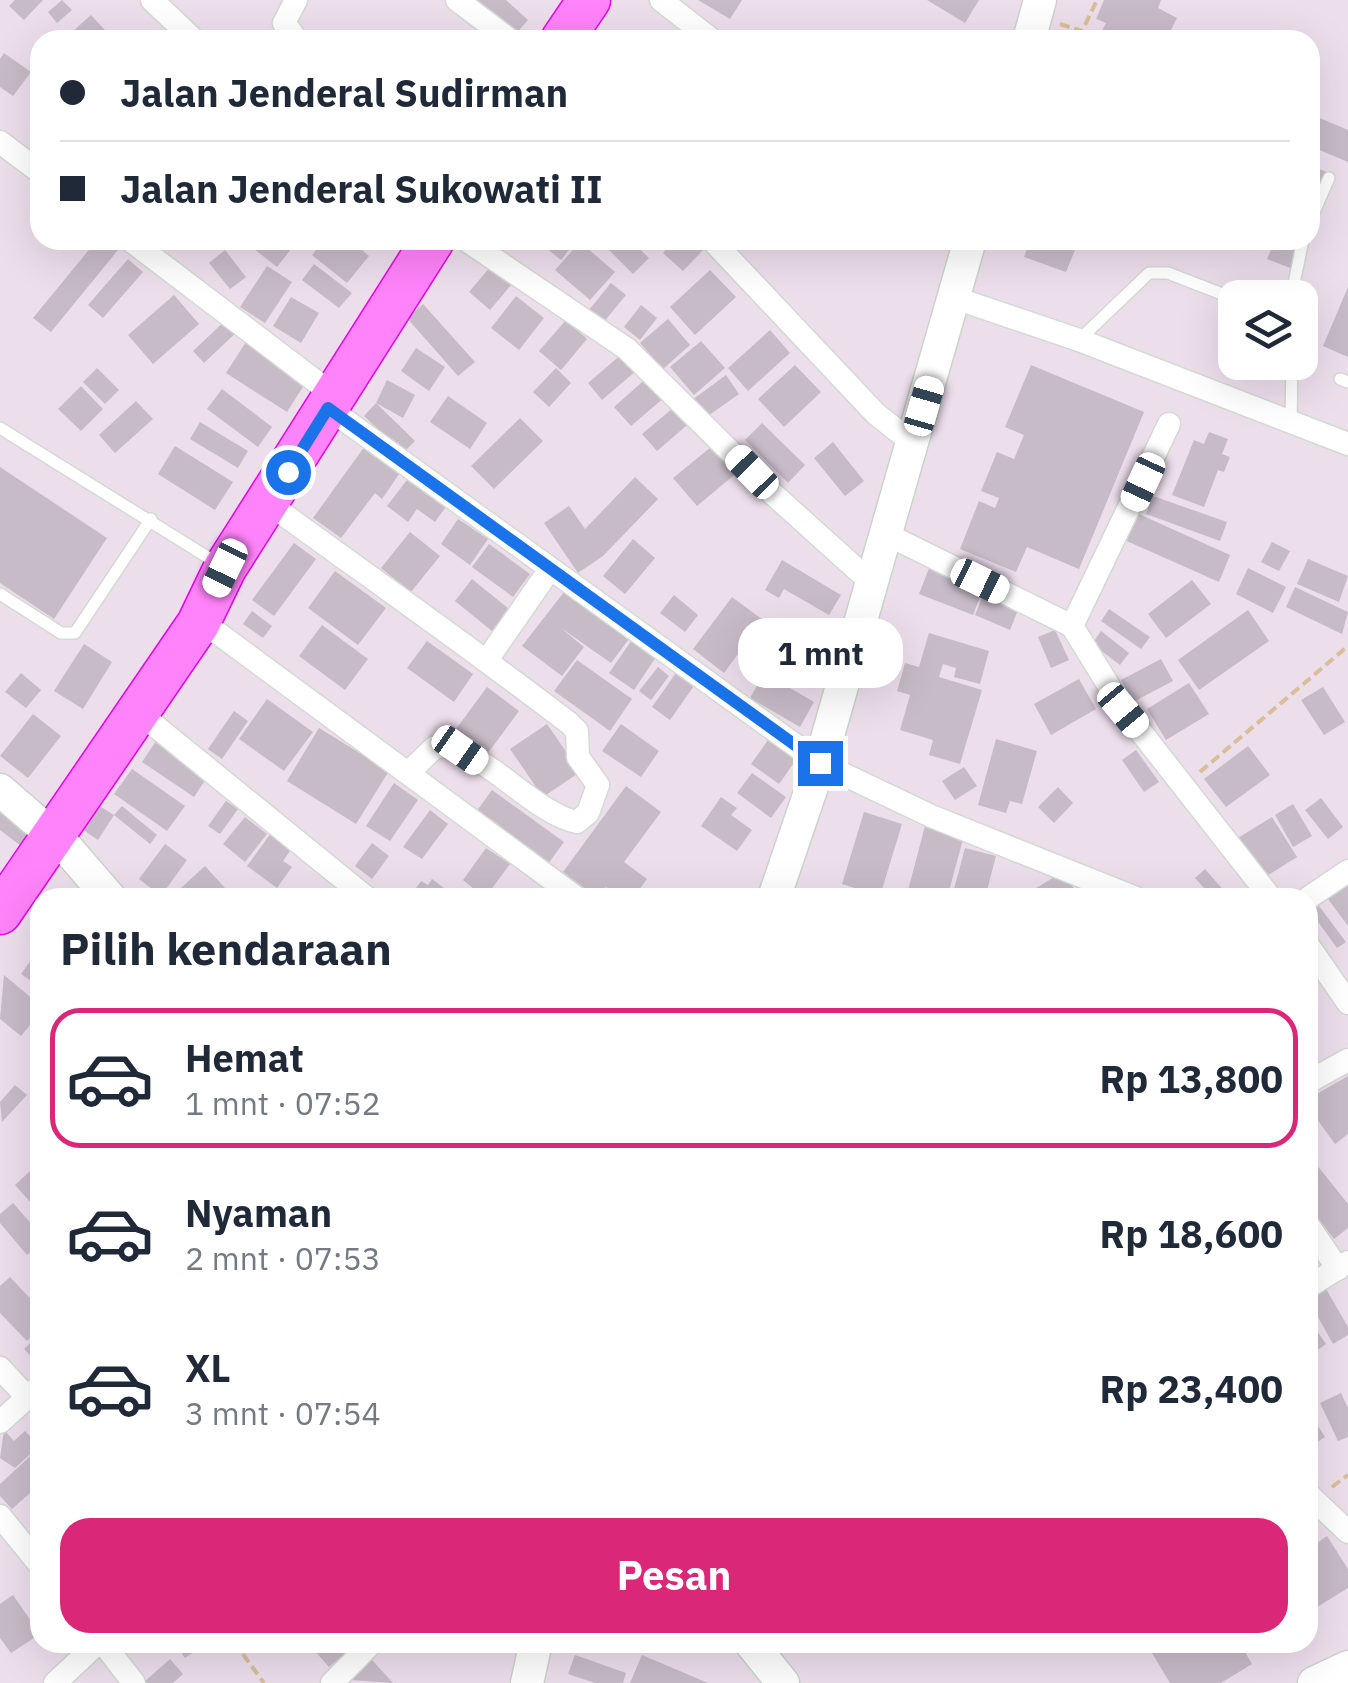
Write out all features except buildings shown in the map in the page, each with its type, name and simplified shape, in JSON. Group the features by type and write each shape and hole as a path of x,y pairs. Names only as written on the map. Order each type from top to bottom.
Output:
{"highway":[{"path":"569,30 589,0"},
{"path":"0,913 198,624 225,568 427,250"}],"street":[{"path":"152,0 184,30"},
{"path":"289,30 284,23 296,0"},
{"path":"457,0 497,30"},
{"path":"661,0 699,30"},
{"path":"0,142 30,164"},
{"path":"142,250 550,569 820,763 931,816 1111,888"},
{"path":"481,250 626,349 773,494 873,584"},
{"path":"721,250 876,414 914,442"},
{"path":"777,888 820,763 888,535 967,250"},
{"path":"955,298 1079,340 1348,444"},
{"path":"1072,626 1170,424"},
{"path":"268,503 377,578 424,619 487,660 577,731 578,758 598,786 588,813 577,822 545,812 460,750 435,747 409,772"},
{"path":"888,535 1072,626 1123,710 1263,888"},
{"path":"487,660 550,569"},
{"path":"198,624 219,634 564,888"},
{"path":"138,712 355,888"},
{"path":"0,790 51,834 101,888"},
{"path":"1318,891 1348,871"},
{"path":"1318,960 1348,1003"},
{"path":"1318,1076 1348,1060"},
{"path":"1318,1236 1343,1266 1318,1280"},
{"path":"0,1368 30,1389"},
{"path":"0,1422 30,1394"},
{"path":"1318,1504 1348,1532"},
{"path":"0,1516 30,1553"},
{"path":"56,1683 88,1653"},
{"path":"109,1653 134,1683"},
{"path":"332,1683 361,1653"},
{"path":"528,1683 534,1653"},
{"path":"759,1653 783,1683"},
{"path":"1314,1683 1348,1668"}],"lane":[{"path":"1320,198 1329,178"},
{"path":"1295,280 1301,250"},
{"path":"1079,340 1149,273 1168,273 1218,292"},
{"path":"1291,424 1292,380"},
{"path":"0,428 225,568"},
{"path":"0,594 61,632 75,633 151,519"}],"path":[{"path":"1082,30 1096,0"},
{"path":"1035,19 1078,30"},
{"path":"1185,785 1348,646"},
{"path":"242,1653 264,1683"}],"route":[{"path":"288,472 328,408 378,440 820,763"}]}
